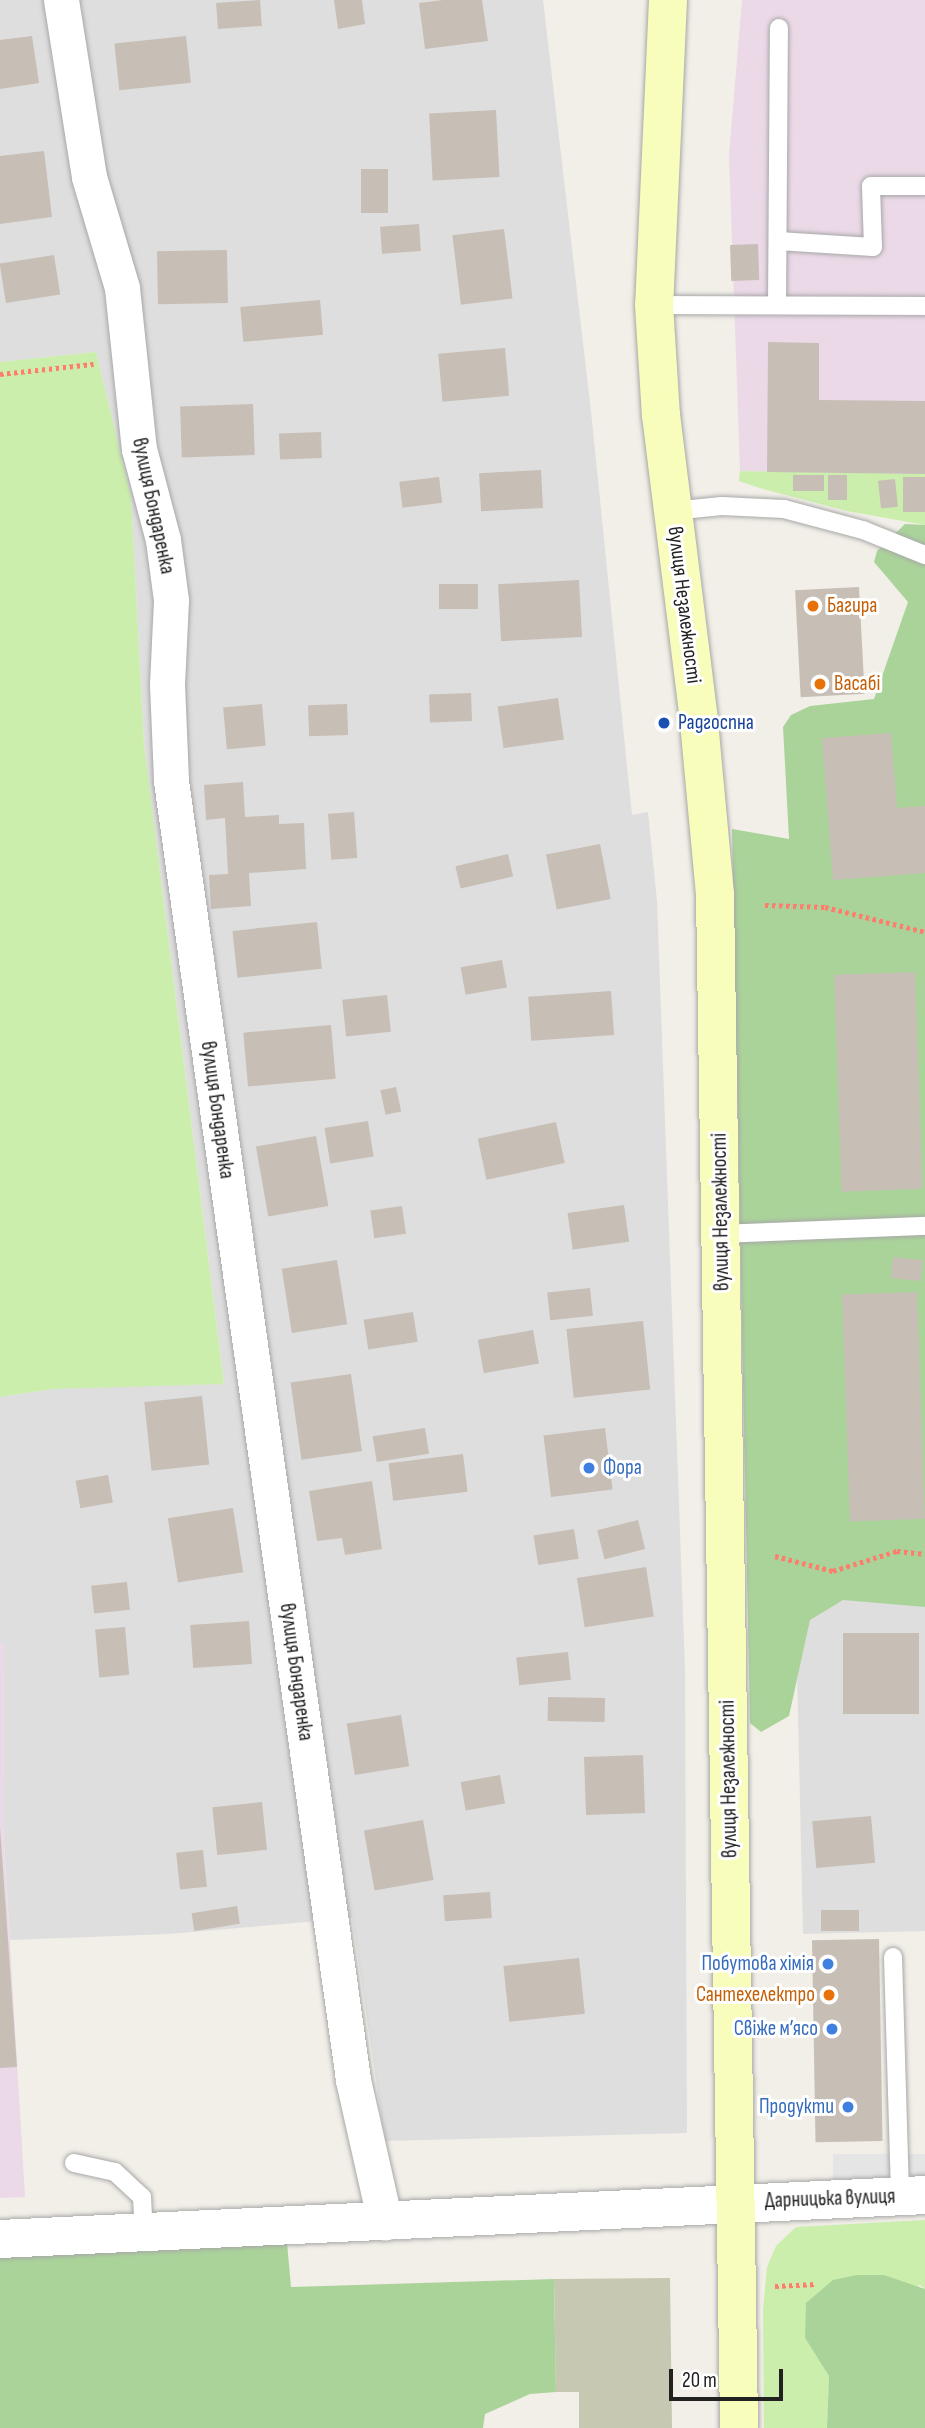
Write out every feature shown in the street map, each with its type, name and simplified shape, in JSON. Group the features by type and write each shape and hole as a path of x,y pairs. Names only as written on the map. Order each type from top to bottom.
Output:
{"main road":[{"name":"вулиця Незалежності","path":"667,1 654,305 672,511 699,722 715,895 739,2428"}],"street":[{"name":"вулиця Бондаренка","path":"61,0 89,177 122,288 139,449 163,540 171,600 167,684 171,780 352,2080 385,2222"},
{"name":"Дарницька вулиця","path":"0,2239 913,2196"}],"lane":[{"path":"777,305 779,28"},
{"path":"778,241 873,247 871,186 925,186"},
{"path":"654,305 925,306"},
{"path":"672,511 722,506 784,509 863,530 925,555"},
{"path":"722,1234 925,1226"},
{"path":"893,1956 913,2196"},
{"path":"74,2163 115,2172 142,2197 144,2232"}],"path":[{"path":"0,374 129,360"},
{"path":"765,905 825,907 925,932"},
{"path":"775,1556 833,1571 897,1551 925,1554"}],"shaded area":[{"path":"0,0 543,0 591,411 632,815 648,812 657,901 685,1669 687,2133 385,2141 352,1918 169,1934 10,1940 3,1827 4,1643 0,1643 0,1397 52,1389 224,1383 144,744 131,496 96,352 0,362"},
{"path":"742,0 925,0 925,474 740,471 729,155"},
{"path":"925,903 925,1931 803,1934 795,1582"},
{"path":"0,1643 4,1643 3,1827 25,2197 0,2198"},
{"path":"833,2154 925,2154 925,2186 833,2186"},
{"path":"670,2278 672,2428 579,2428 579,2392 556,2392 554,2279"}],"green space":[{"path":"96,352 131,496 144,744 224,1384 52,1389 0,1397 0,362"},
{"path":"740,471 925,474 925,525 847,511 763,489 739,481"},
{"path":"905,524 925,525 925,1607 843,1600 810,1620 789,1716 761,1732 750,1723 732,829 789,839 783,727 791,715 810,706 874,699 908,602 874,562 877,551"},
{"path":"925,2220 925,2289 920,2285 805,2338 829,2376 827,2428 764,2428 763,2309 767,2267 776,2246 796,2227"},
{"path":"287,2242 291,2287 554,2279 556,2392 530,2394 485,2414 483,2428 0,2428 0,2252"},
{"path":"857,2275 884,2275 925,2289 925,2428 827,2428 829,2376 805,2338 806,2303 833,2280"}],"building":[{"path":"260,0 262,26 218,29 216,3"},
{"path":"334,0 362,0 365,24 338,29"},
{"path":"482,0 488,41 425,49 419,3"},
{"path":"32,36 39,83 0,89 0,40"},
{"path":"186,36 191,83 119,90 114,44"},
{"path":"496,110 500,177 433,180 429,114"},
{"path":"44,151 52,217 0,224 0,156"},
{"path":"361,169 388,169 388,213 361,213"},
{"path":"419,224 421,251 382,254 380,227"},
{"path":"504,229 513,298 461,305 452,235"},
{"path":"758,244 759,280 731,281 730,245"},
{"path":"227,250 228,303 158,304 157,251"},
{"path":"54,255 60,295 6,303 0,264"},
{"path":"320,300 323,335 243,342 240,307"},
{"path":"768,342 819,343 819,400 925,401 925,474 767,472"},
{"path":"505,348 509,396 442,402 438,354"},
{"path":"253,404 255,455 182,458 180,407"},
{"path":"321,432 322,458 280,459 279,433"},
{"path":"541,470 543,508 481,511 479,473"},
{"path":"793,475 824,475 824,491 793,491"},
{"path":"828,475 847,475 847,500 828,500"},
{"path":"439,477 442,503 402,508 399,482"},
{"path":"903,477 925,477 925,512 903,512"},
{"path":"895,479 898,507 881,509 878,481"},
{"path":"579,580 582,637 501,641 498,584"},
{"path":"439,584 478,584 478,609 439,609"},
{"path":"859,587 865,694 801,697 795,590"},
{"path":"471,693 472,721 430,722 429,694"},
{"path":"558,698 564,740 503,748 498,706"},
{"path":"262,704 266,746 227,749 223,707"},
{"path":"347,704 348,735 309,736 308,705"},
{"path":"891,733 897,808 925,806 925,873 833,880 822,738"},
{"path":"243,782 245,817 279,815 279,824 304,823 306,869 249,873 251,906 211,909 209,875 228,874 225,818 206,820 204,785"},
{"path":"354,812 357,858 331,860 328,814"},
{"path":"600,844 611,899 557,909 546,854"},
{"path":"508,854 513,876 461,889 455,866"},
{"path":"317,922 322,969 237,978 232,931"},
{"path":"502,960 507,988 466,995 461,967"},
{"path":"915,972 923,1189 842,1192 834,975"},
{"path":"611,991 614,1035 531,1041 528,997"},
{"path":"387,995 391,1032 346,1037 342,1000"},
{"path":"331,1025 336,1079 248,1086 243,1033"},
{"path":"396,1087 401,1111 386,1115 380,1090"},
{"path":"368,1121 374,1157 330,1163 325,1128"},
{"path":"556,1122 565,1163 486,1180 478,1139"},
{"path":"316,1136 328,1206 268,1217 256,1147"},
{"path":"624,1205 629,1242 573,1250 568,1213"},
{"path":"402,1206 406,1234 374,1238 370,1210"},
{"path":"893,1257 923,1260 921,1281 891,1278"},
{"path":"337,1260 347,1324 292,1333 282,1269"},
{"path":"590,1288 593,1316 550,1320 547,1292"},
{"path":"917,1292 925,1519 850,1521 842,1295"},
{"path":"413,1312 418,1342 368,1349 364,1320"},
{"path":"643,1321 650,1390 574,1398 566,1329"},
{"path":"533,1330 539,1363 484,1373 478,1340"},
{"path":"351,1374 362,1451 301,1460 291,1382"},
{"path":"202,1396 209,1465 152,1471 144,1402"},
{"path":"425,1428 429,1454 377,1462 373,1436"},
{"path":"605,1428 613,1490 551,1497 543,1436"},
{"path":"463,1454 468,1492 393,1501 389,1463"},
{"path":"108,1475 113,1503 80,1508 76,1481"},
{"path":"372,1481 382,1549 345,1555 342,1538 317,1541 309,1491"},
{"path":"233,1508 243,1572 178,1583 168,1518"},
{"path":"638,1520 645,1549 605,1559 597,1530"},
{"path":"574,1529 579,1559 538,1565 534,1535"},
{"path":"646,1567 654,1616 585,1627 577,1578"},
{"path":"127,1582 130,1610 94,1614 91,1586"},
{"path":"249,1621 252,1664 193,1668 190,1625"},
{"path":"125,1627 129,1675 99,1677 95,1630"},
{"path":"843,1633 919,1633 919,1714 843,1714"},
{"path":"568,1652 571,1680 519,1685 516,1657"},
{"path":"548,1697 605,1698 605,1722 548,1721"},
{"path":"401,1715 409,1766 355,1775 347,1724"},
{"path":"643,1755 645,1813 586,1815 584,1757"},
{"path":"500,1775 505,1804 466,1811 461,1782"},
{"path":"262,1802 267,1850 217,1855 212,1807"},
{"path":"871,1816 875,1863 816,1868 812,1821"},
{"path":"423,1820 434,1880 375,1890 364,1830"},
{"path":"0,1827 17,2067 0,2068"},
{"path":"203,1850 207,1887 180,1890 176,1853"},
{"path":"490,1892 492,1918 445,1921 443,1895"},
{"path":"237,1906 240,1924 194,1931 192,1913"},
{"path":"821,1910 859,1910 859,1931 821,1931"},
{"path":"879,1939 883,2141 816,2142 812,1940"},
{"path":"579,1958 585,2014 509,2022 503,1966"}],"place":[{"name":"Багира","path":"813,606"},
{"name":"Васабі","path":"820,684"},
{"name":"Радгоспна","path":"664,723"},
{"name":"Фора","path":"589,1468"},
{"name":"Побутова хімія","path":"828,1964"},
{"name":"Сантехелектро","path":"829,1995"},
{"name":"Свіже м’ясо","path":"832,2029"},
{"name":"Продукти","path":"848,2107"}]}
